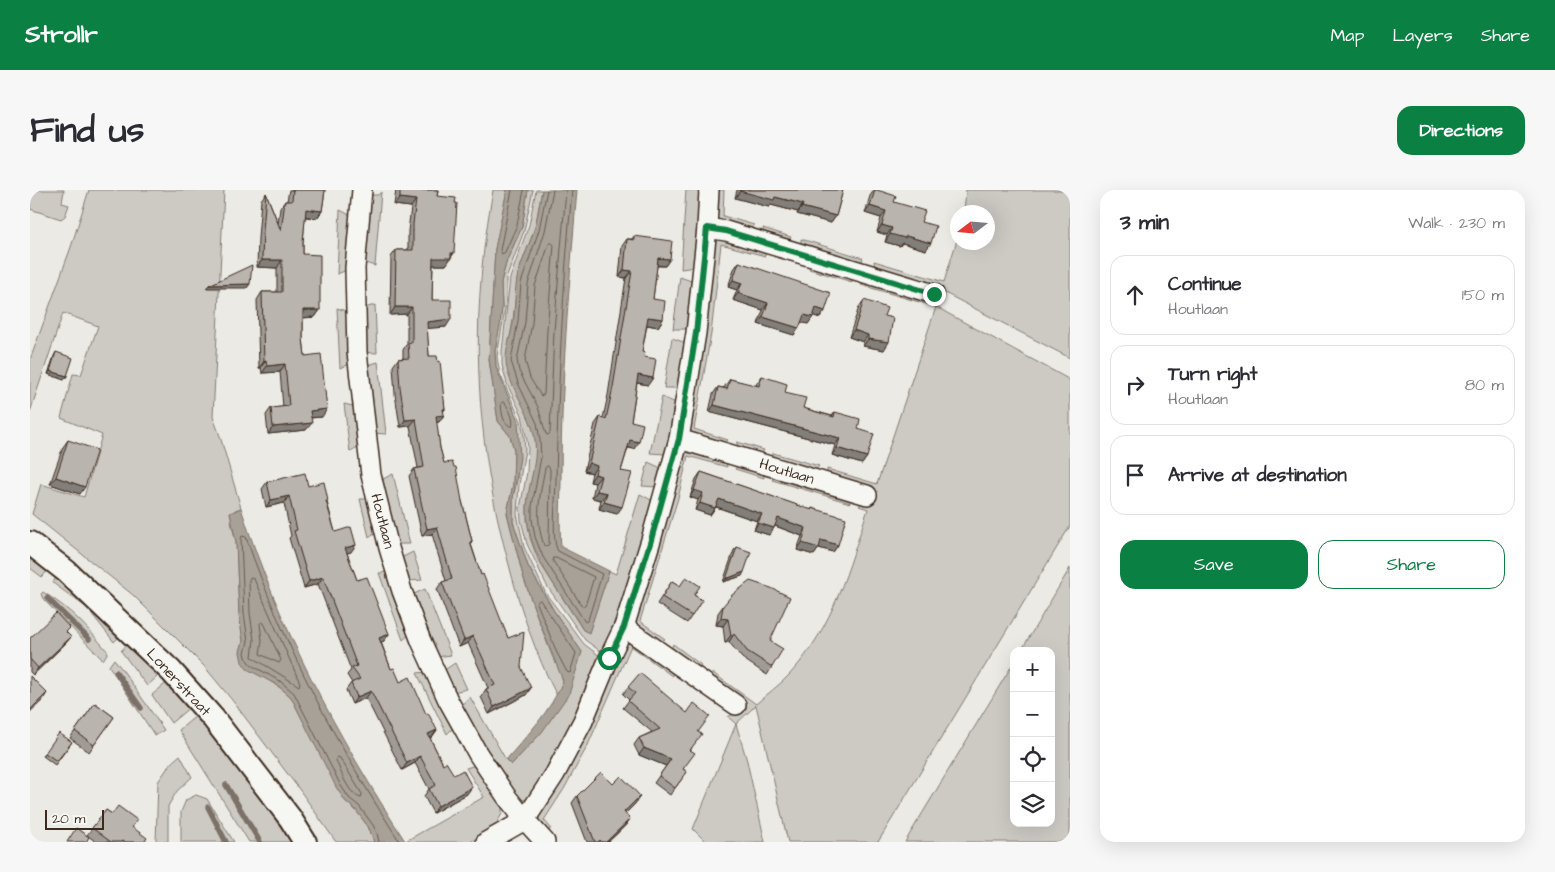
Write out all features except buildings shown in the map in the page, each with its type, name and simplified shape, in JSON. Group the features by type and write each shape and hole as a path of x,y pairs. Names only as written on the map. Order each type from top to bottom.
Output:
{"street":[{"name":"Houtlaan","path":"362,190 356,268 357,352 372,475 389,548 421,641 448,700 478,754 525,820 545,842"},
{"path":"486,842 525,820 555,774 583,721 624,627 679,439 696,333 709,190"},
{"path":"707,228 726,231 934,294"},
{"name":"Houtlaan","path":"679,439 867,495"},
{"name":"Lonerstraat","path":"30,543 66,571 171,670 213,718 290,818 305,842"},
{"path":"624,627 736,705"}],"shaded area":[{"path":"30,190 64,190 62,203 69,205 65,216 61,219 30,209"},
{"path":"89,190 224,190 213,417 241,508 235,510 231,522 236,542 239,614 243,641 240,652 265,678 291,697 345,801 363,819 370,830 374,842 336,842 299,789 204,666 133,595 32,514 41,484 84,497 102,435 61,418 73,374 81,375 98,326 63,313 30,412 30,360 71,247"},
{"path":"493,190 507,190 495,249 489,359 498,421 510,436 514,450 513,484 507,513 523,576 552,656 561,673 563,681 557,696 535,647 518,596 499,526 486,456 479,386 478,351 483,258"},
{"path":"528,190 533,190 524,231 506,279 506,303 497,357 500,374 521,421 524,436 525,450 519,485 517,514 524,547 546,594 584,644 601,657 556,756 535,791 527,799 523,800 516,798 460,706 470,697 506,760 511,765 542,732 582,652 554,611 528,566 513,522 513,498 518,476 513,407 502,386 496,367 495,351 502,308 501,282 507,260 522,227"},
{"path":"536,190 542,190 535,228 518,273 508,349 536,441 536,456 527,505 530,538 538,560 583,630 589,632 609,571 616,574 640,494 653,501 628,584 603,653 585,640 547,586 527,544 521,520 520,508 527,472 528,446 522,415 507,384 502,365 502,351 510,278 529,225"},
{"path":"686,190 701,190 695,267 681,269"},
{"path":"715,190 724,190 723,216 754,225 750,233 719,222 717,219"},
{"path":"966,190 1070,190 1070,358 941,291 875,270 874,261 944,282 954,250 995,250 995,205 965,205"},
{"path":"381,192 375,266 362,262 366,195 378,195"},
{"path":"340,210 350,215 347,270 337,274"},
{"path":"763,228 791,237 787,244 764,237"},
{"path":"720,238 765,249 765,256 721,244 711,334 694,429 728,440 723,447 690,435 687,421 715,242"},
{"path":"801,239 863,258 860,266 801,248"},
{"path":"815,263 852,274 852,282 809,269"},
{"path":"680,277 694,282 688,329 673,329"},
{"path":"865,278 938,300 936,307 861,285"},
{"path":"375,305 377,353 363,352 361,309"},
{"path":"936,307 1070,380 1070,526 878,842 788,842 756,705 736,724 728,717 735,713 711,682 713,673 756,704 790,674 818,636 838,596 868,509 859,506 864,500 828,479 827,469 877,484"},
{"path":"337,308 346,311 350,364 340,368"},
{"path":"672,338 686,343 678,388 664,388"},
{"path":"378,362 386,434 372,433 364,366"},
{"path":"662,397 676,403 665,454 650,453"},
{"path":"344,404 353,406 360,447 350,452"},
{"path":"737,442 764,450 759,458 738,452"},
{"path":"685,452 726,459 727,467 688,456 678,498 640,621 665,639 658,644 633,624"},
{"path":"773,453 819,466 813,474 773,462"},
{"path":"648,462 661,468 657,487 642,486"},
{"path":"740,463 763,470 764,478 735,469"},
{"path":"393,474 410,544 396,544 381,480"},
{"path":"777,474 849,496 850,503 772,480"},
{"path":"360,499 370,499 378,530 369,537"},
{"path":"413,552 422,580 408,581 401,558"},
{"path":"30,555 49,569 42,577 30,568"},
{"path":"1070,568 1070,842 905,842 1010,669 1010,827 1055,827 1055,647 1023,647"},
{"path":"389,572 411,633 403,640 379,573"},
{"path":"56,577 121,635 114,642 87,608 53,583"},
{"path":"425,589 451,655 437,657 412,595"},
{"path":"43,592 71,612 93,634 108,652 103,660 43,599 41,594"},
{"path":"129,642 158,672 157,677 147,686 121,651"},
{"path":"631,642 673,666 672,676 631,646 588,745 564,789 544,820 551,828 548,832 539,825 539,816 622,650"},
{"path":"673,644 701,665 694,670 670,653"},
{"path":"114,659 164,730 155,736 109,666"},
{"path":"455,663 467,689 453,692 443,671"},
{"path":"427,672 454,727 447,734 417,673"},
{"path":"169,683 190,707 171,723 152,695"},
{"path":"197,715 291,842 249,842 179,730"},
{"path":"736,724 747,761 765,842 706,842 693,829"},
{"path":"180,755 192,777 177,791 168,806 168,842 156,842 158,782 171,763"},
{"path":"476,765 502,806 502,814 493,829 470,842 404,842 484,797 466,768"},
{"path":"196,795 207,799 234,842 181,842 181,812 186,800"}],"water":[{"path":"507,190 528,190 522,227 507,260 501,282 502,308 495,351 496,367 518,421 520,458 513,498 513,522 528,566 554,611 582,652 569,694 542,732 511,765 506,760 545,713 563,681 523,576 507,513 513,484 514,450 510,436 498,421 489,359 495,249"},
{"path":"542,190 577,190 564,368 560,529 561,547 609,571 589,633 583,630 555,587 532,542 527,508 536,450 535,441 529,420 510,379 506,360 514,317 518,274 535,227"},
{"path":"241,508 273,596 312,680 333,721 404,842 374,842 369,828 355,809 345,801 336,787 291,697 277,685 247,669 242,662 240,652 243,641 239,614 236,542 230,513"}],"waterway":[{"path":"47,598 89,639"},
{"path":"116,672 141,708"},
{"path":"226,785 260,842"},
{"path":"208,807 226,842"}],"route":[{"path":"609,658 624,627 666,489 679,439 696,333 707,228 726,231 934,294"}]}
